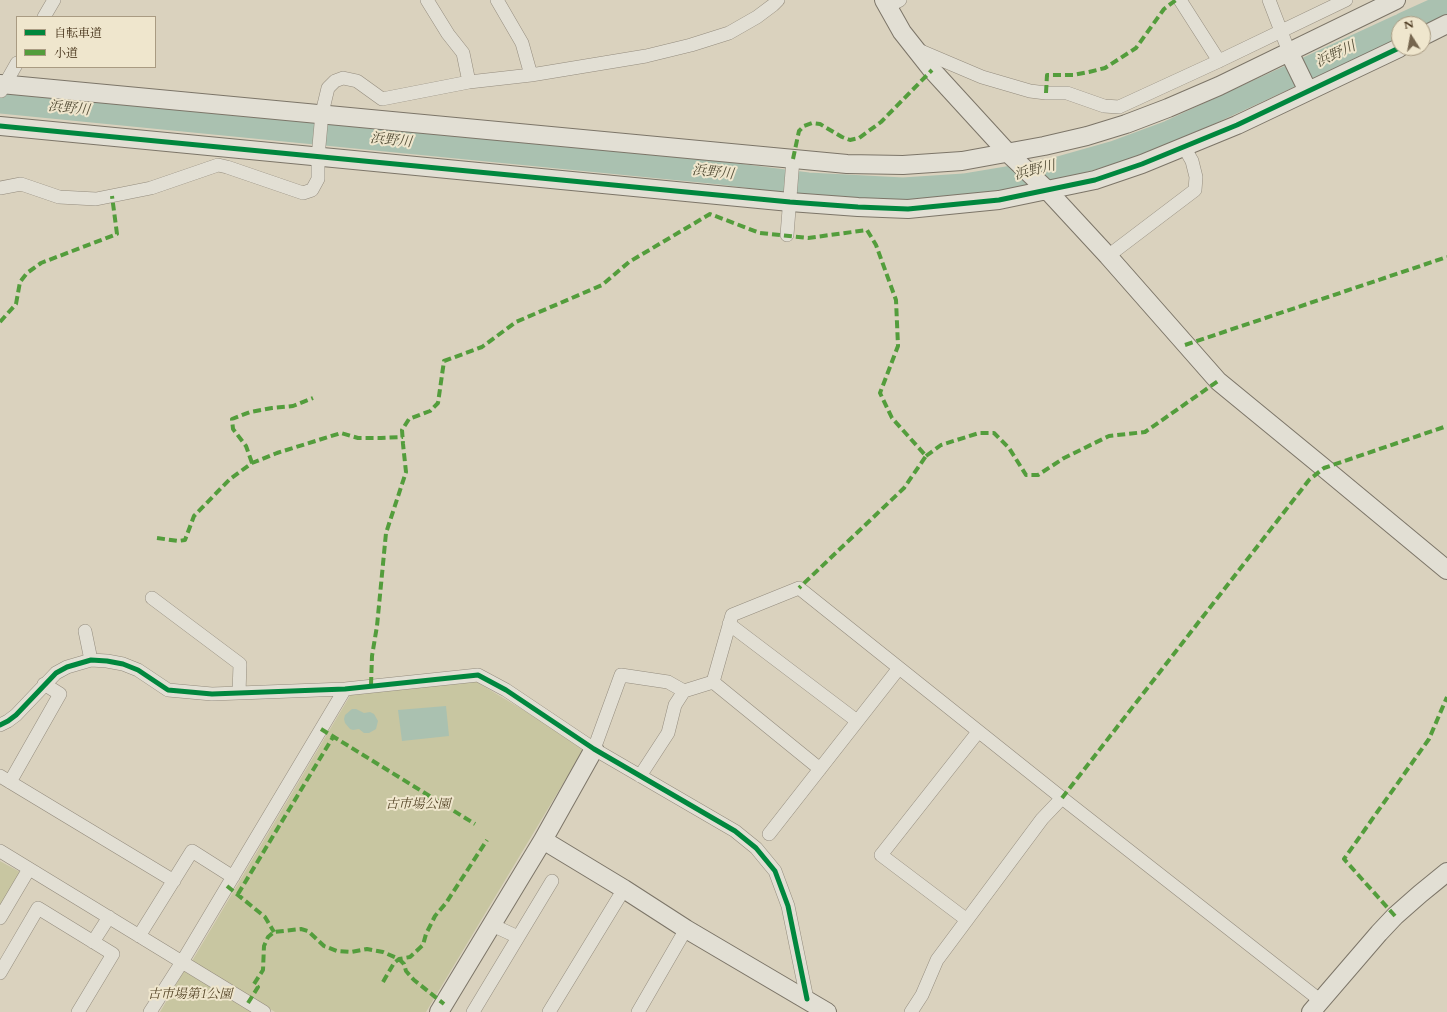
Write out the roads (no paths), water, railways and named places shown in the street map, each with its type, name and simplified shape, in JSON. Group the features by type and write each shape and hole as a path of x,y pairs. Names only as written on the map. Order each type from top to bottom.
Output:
{"street":[{"path":"45,16 54,0"},
{"path":"427,0 448,34 463,53 468,82"},
{"path":"497,0 522,42 531,75"},
{"path":"0,188 21,184 59,197 96,199 151,188 218,165 303,193 312,190 318,179 318,157 322,113 328,88 335,81 343,78 356,81 382,99 468,82 531,75 646,56 691,45 729,33 757,17 778,0"},
{"path":"1180,0 1219,61"},
{"path":"1269,0 1280,32 1308,91"},
{"path":"914,48 982,77 1030,92 1067,93 1104,106 1119,107 1346,0"},
{"path":"16,65 2,87 322,113 847,164 902,164 962,161 1008,153 1087,136 1126,124 1212,89 1396,0"},
{"path":"890,2 902,32 914,48 1008,153 1047,190 1108,256 1218,381 1447,570"},
{"path":"1431,32 1447,24"},
{"path":"0,126 790,202 858,207 908,208 999,200 1095,180 1142,164 1237,125 1391,52"},
{"path":"1119,107 1126,124"},
{"path":"1108,256 1195,190 1196,177 1192,161 1184,147"},
{"path":"787,235 792,159"},
{"path":"713,682 732,615 799,588 1062,798 1316,1006 1395,916 1447,872"},
{"path":"152,598 240,664 239,693"},
{"path":"729,624 857,721"},
{"path":"85,631 91,660"},
{"path":"0,725 8,722 16,715 56,673 91,660 123,664 138,670 168,690 212,694 345,689 478,675 506,690 594,749 735,831 756,848 775,870 788,906 807,999"},
{"path":"769,834 899,668"},
{"path":"439,1012 543,840 594,749 621,675 668,682 684,691"},
{"path":"640,776 668,733 675,705 684,691 713,682"},
{"path":"713,682 820,769"},
{"path":"44,684 60,694 5,779 174,881"},
{"path":"150,1012 182,962 345,689"},
{"path":"967,920 881,855 978,732"},
{"path":"911,1012 922,995 937,960 1042,818 1062,798"},
{"path":"543,840 686,929 827,1012"},
{"path":"0,851 264,1012"},
{"path":"139,936 192,852 233,876"},
{"path":"0,918 29,869"},
{"path":"473,1012 552,881"},
{"path":"548,1012 624,889"},
{"path":"0,973 38,908 113,954 78,1012"},
{"path":"93,942 109,917"},
{"path":"492,925 518,937"},
{"path":"638,1012 686,929"}],"waterway":[{"name":"浜野川","path":"1421,16 1447,4"},
{"name":"浜野川","path":"0,102 721,173 808,184 903,189 964,185 1006,178 1055,169 1115,152 1169,132 1391,30"}],"park label":[{"name":"古市場公園","path":"418,805"},
{"name":"古市場第1公園","path":"190,995"}]}
